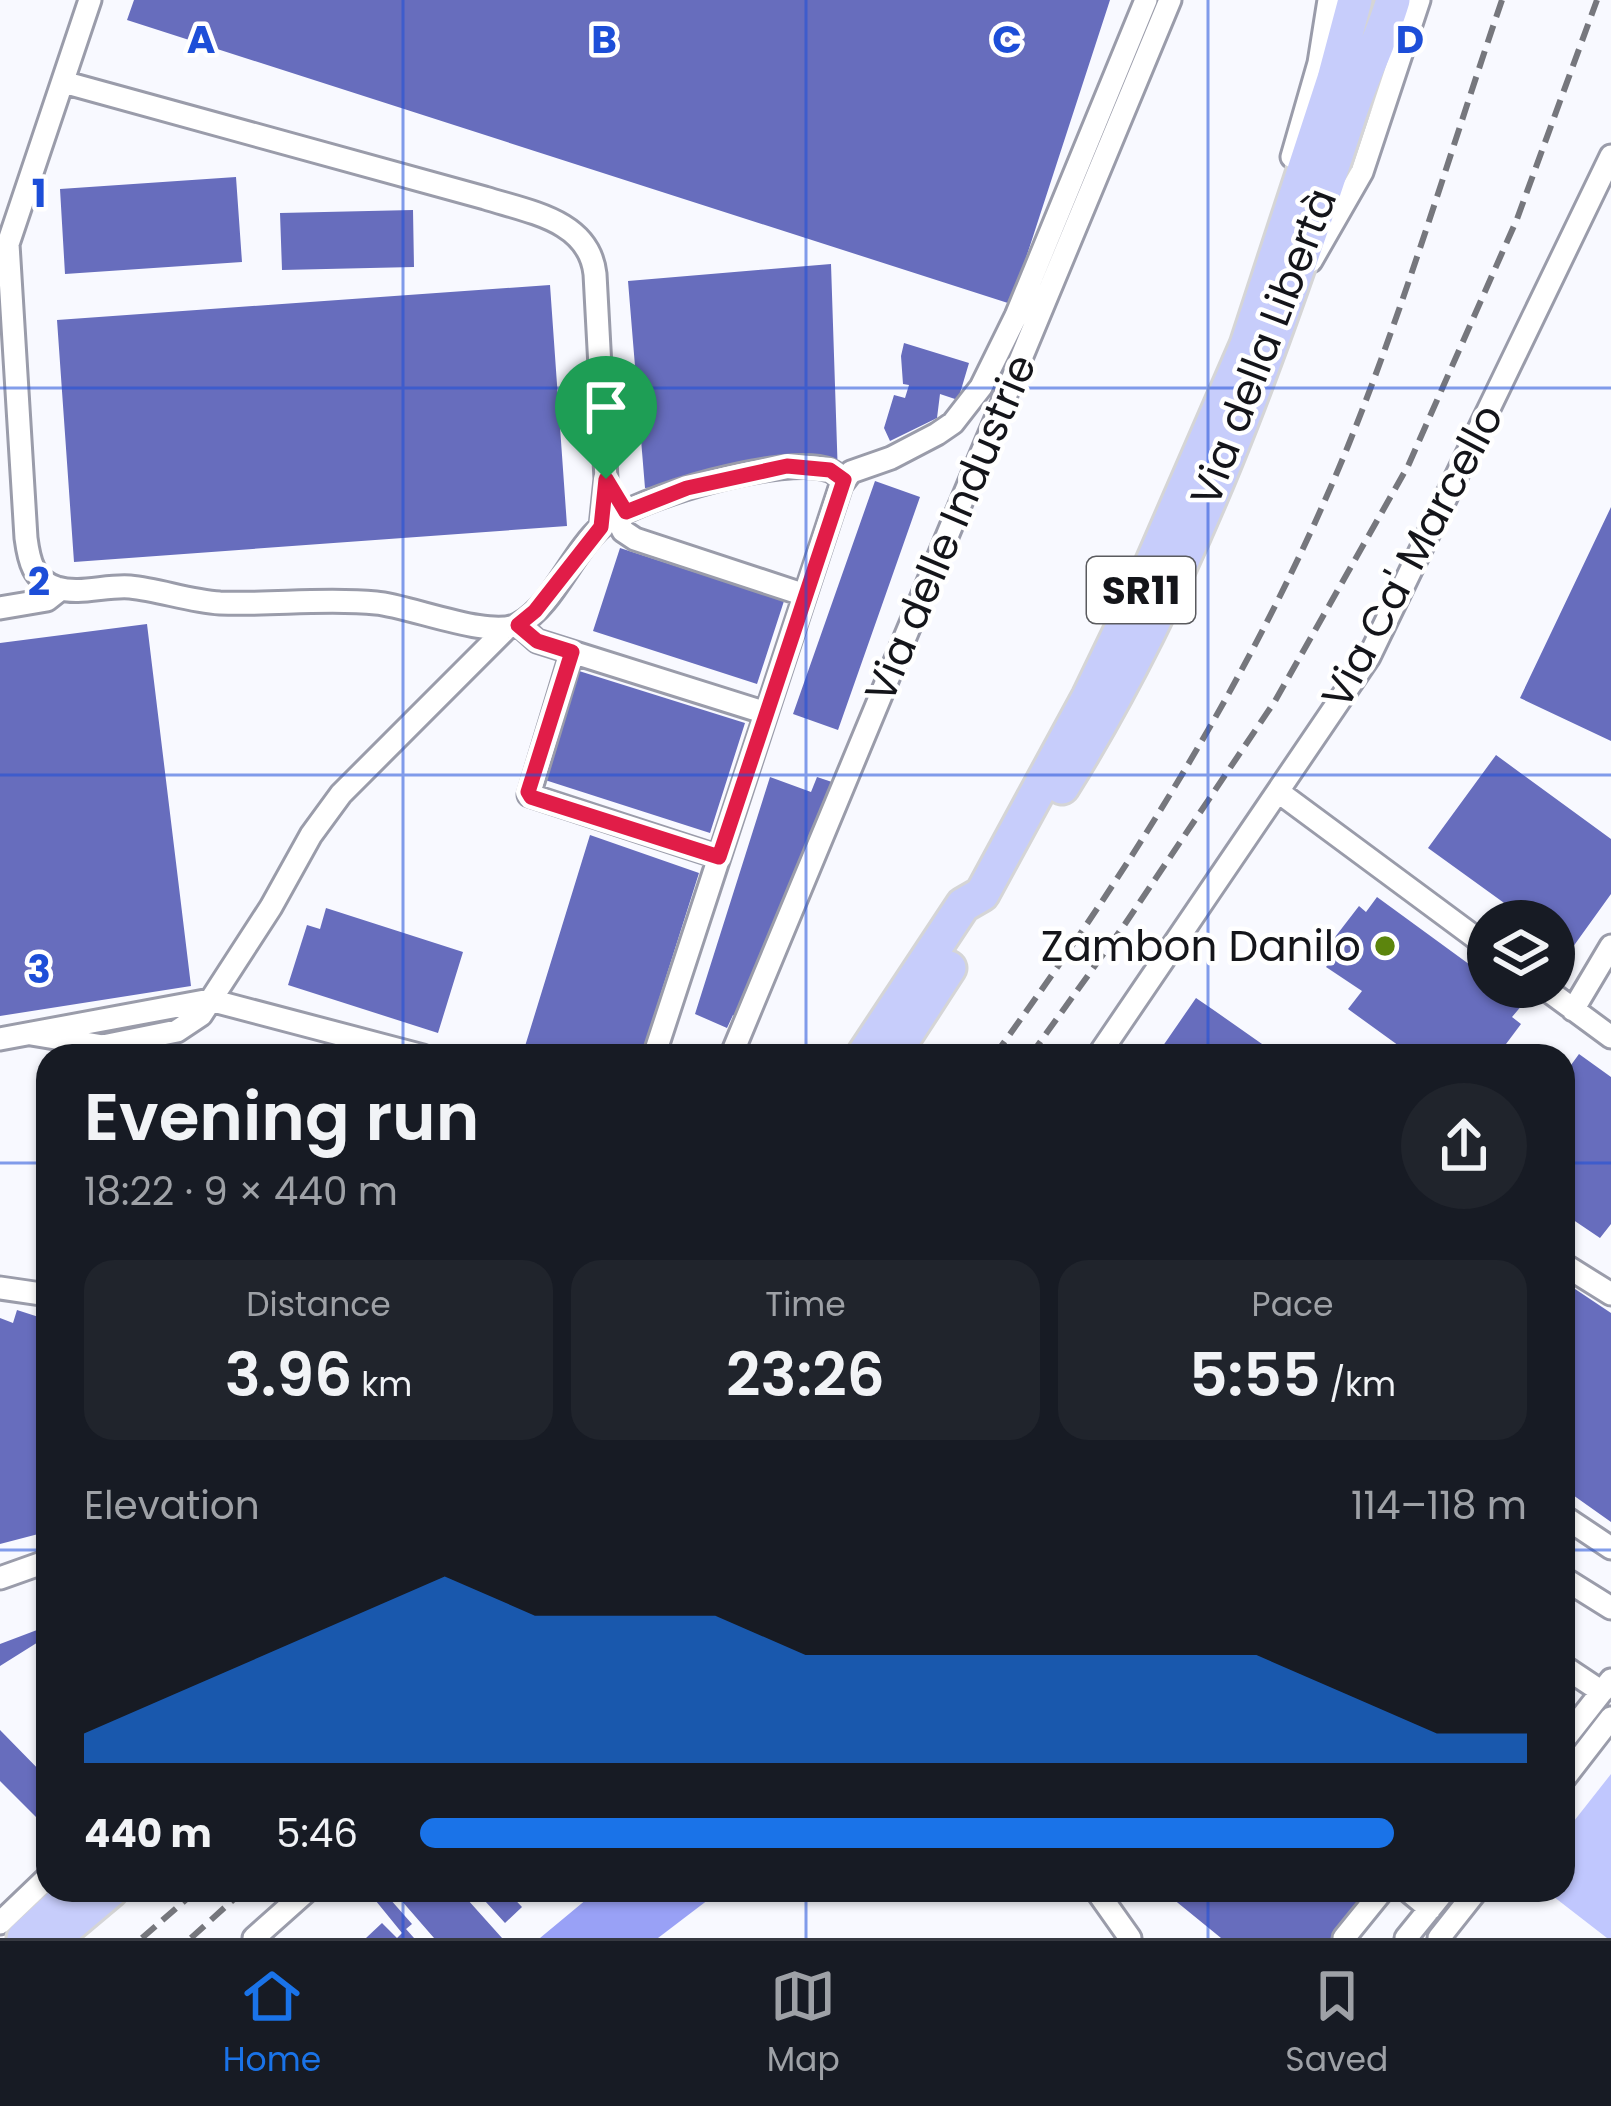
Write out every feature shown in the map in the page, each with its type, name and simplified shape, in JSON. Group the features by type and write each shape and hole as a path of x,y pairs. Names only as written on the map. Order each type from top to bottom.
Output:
{"highway":[{"path":"1345,87 1354,0"},
{"name":"Via della Libertà","path":"871,1044 964,905 982,894 1089,697 1142,589 1238,366 1345,87 1383,36 1394,0"},
{"name":"Via della Libertà","path":"900,1044 1106,716 1224,462 1293,286 1345,87"},
{"path":"24,1938 63,1902"},
{"path":"54,1938 97,1902"},
{"path":"80,1938 120,1902"}],"street":[{"path":"90,0 8,244 28,552 37,577 61,589 135,587 175,598 227,603 376,603 512,627 537,641 766,713"},
{"path":"658,1044 844,480 851,472 937,434 971,402 1016,316 1146,0"},
{"name":"Via delle Industrie","path":"736,1044 1169,0"},
{"path":"982,894 1032,782 1106,643 1227,356 1294,151 1319,63 1329,0"},
{"path":"1345,87 1376,0"},
{"path":"1293,286 1330,233 1363,172 1419,0"},
{"path":"63,82 485,198 579,235 594,263 606,479 614,518 635,538 805,595"},
{"name":"Via Ca' Marcello","path":"1106,1044 1369,657 1611,156"},
{"path":"210,1000 340,794 512,627 535,611 614,518 687,488 769,469 830,470 844,480"},
{"path":"0,608 47,600 61,589"},
{"path":"572,652 530,795 719,857"},
{"path":"1280,793 1467,931"},
{"path":"1573,1010 1611,946"},
{"path":"0,1039 210,1000 377,1044"},
{"path":"1570,1008 1611,1037"},
{"path":"1575,1272 1611,1294"},
{"path":"0,1288 36,1293"},
{"path":"1575,1524 1611,1549"},
{"path":"0,1578 36,1565"},
{"path":"1575,1586 1611,1608"},
{"path":"1575,1672 1606,1686 1575,1726"},
{"path":"1575,1770 1602,1747 1611,1718"},
{"path":"0,1923 36,1888"},
{"path":"254,1938 294,1902"},
{"path":"1104,1902 1130,1938"},
{"path":"1344,1938 1373,1902"},
{"path":"1422,1902 1430,1909"},
{"path":"1406,1938 1436,1902"},
{"path":"1439,1938 1468,1902"}],"shaded area":[{"path":"1611,1774 1611,1938 1560,1902 1575,1902 1575,1820"},
{"path":"583,1902 705,1902 658,1938 540,1938"}],"building":[{"path":"134,0 1110,0 1011,304 127,20"},
{"path":"236,177 242,262 65,274 60,189"},
{"path":"413,210 414,267 282,270 280,213"},
{"path":"831,264 838,477 645,488 628,281"},
{"path":"550,285 567,526 74,562 57,320"},
{"path":"904,343 969,363 958,400 940,394 937,418 890,441 884,428 894,395 905,398 909,385 903,384"},
{"path":"875,481 920,497 838,730 793,714"},
{"path":"1611,507 1611,741 1520,698"},
{"path":"620,548 784,601 757,684 593,631"},
{"path":"147,624 191,986 0,1016 0,643"},
{"path":"579,671 745,723 710,833 545,780"},
{"path":"1496,755 1611,839 1611,894 1575,944 1575,900 1500,900 1428,848"},
{"path":"770,777 811,792 817,777 832,782 727,1028 695,1014"},
{"path":"590,835 699,873 645,1044 526,1044"},
{"path":"1377,897 1467,963 1467,1008 1520,1008 1512,1017 1521,1024 1506,1044 1396,1044 1348,1009 1362,991 1326,967 1342,947 1332,941 1359,906 1366,912"},
{"path":"326,908 463,952 438,1033 288,985 307,925 320,929"},
{"path":"1196,998 1262,1044 1164,1044"},
{"path":"1579,1054 1611,1077 1611,1224 1600,1238 1575,1221 1575,1060"},
{"path":"1575,1289 1611,1313 1611,1522 1575,1496"},
{"path":"17,1310 36,1316 36,1535 0,1544 0,1318 13,1323"},
{"path":"36,1630 36,1643 0,1666 0,1644"},
{"path":"0,1730 36,1767 36,1817 0,1781"},
{"path":"377,1902 393,1902 412,1924 406,1929 414,1938 397,1938 402,1933"},
{"path":"403,1902 470,1902 502,1938 434,1938"},
{"path":"486,1902 517,1902 522,1907 505,1923"},
{"path":"1177,1902 1359,1902 1331,1938 1221,1938"},
{"path":"382,1923 397,1938 366,1938"}],"railway":[{"path":"1002,1044 1144,837 1275,607 1369,391 1502,0"},
{"path":"1039,1044 1275,701 1408,466 1517,219 1597,0"},
{"path":"142,1938 183,1902"},
{"path":"191,1938 231,1902"}],"place":[{"name":"Zambon Danilo","path":"1385,946"}],"route":[{"path":"787,466 830,470 844,480 719,857 537,800 528,792 572,652 537,641 518,625 535,611 601,527 606,479 626,512 687,488 787,466"}]}
